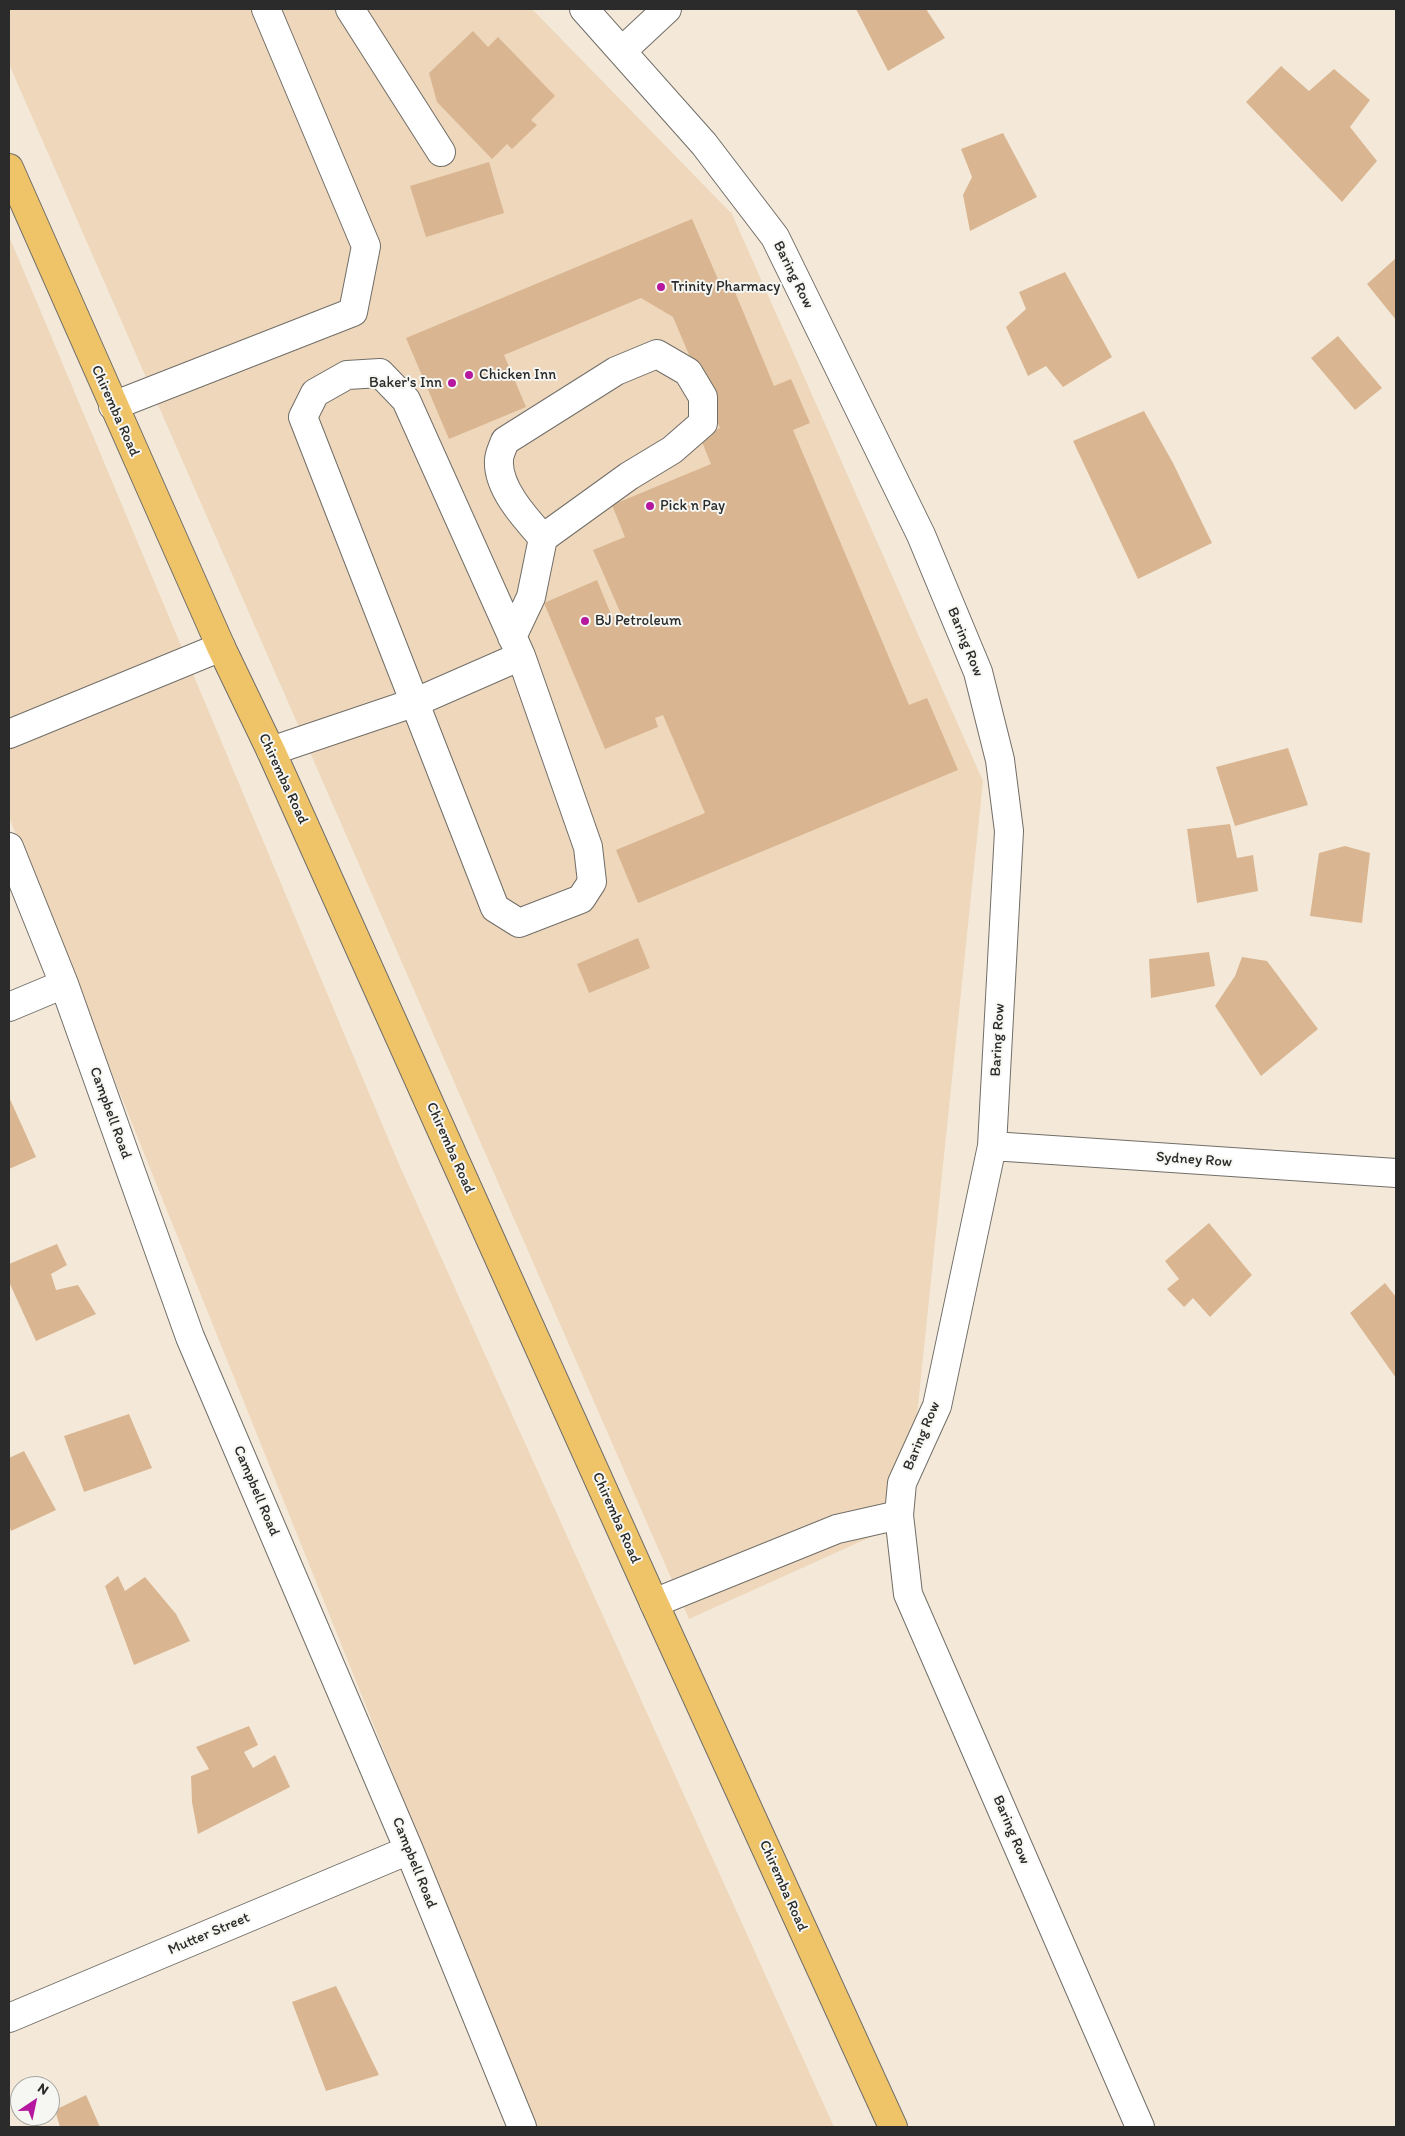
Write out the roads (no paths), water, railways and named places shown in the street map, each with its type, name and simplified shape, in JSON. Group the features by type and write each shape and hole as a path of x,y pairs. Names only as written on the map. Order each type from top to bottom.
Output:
{"main road":[{"name":"Chiremba Road","path":"9,168 221,647 271,751 654,1603 893,2127"}],"street":[{"path":"113,406 352,312 366,246 266,9"},
{"path":"350,9 441,152"},
{"name":"Baring Row","path":"584,9 704,144 775,237 921,535 978,672 1000,760 1009,831 992,1146 936,1406 902,1483 899,1515 908,1594 1140,2127"},
{"path":"622,51 667,9"},
{"path":"271,751 416,702 516,646 531,597 543,538 629,476 672,450 703,422 703,397 688,372 657,354 616,371 504,441 499,460 504,483 520,513 543,538"},
{"path":"380,373 406,400 516,646 588,847 592,882 581,899 520,923 494,908 416,702 303,417 315,393 347,375 380,373"},
{"path":"9,734 221,647"},
{"name":"Campbell Road","path":"9,847 64,984 190,1336 409,1850 522,2127"},
{"path":"9,1007 64,984"},
{"name":"Sydney Row","path":"992,1146 1396,1173"},
{"path":"654,1603 837,1529 899,1515"},
{"name":"Mutter Street","path":"9,2018 409,1850"}],"place":[{"name":"Trinity Pharmacy","path":"661,287"},
{"name":"Chicken Inn","path":"469,375"},
{"name":"Baker's Inn","path":"452,383"},
{"name":"Pick n Pay","path":"650,506"},
{"name":"BJ Petroleum","path":"585,621"}]}
